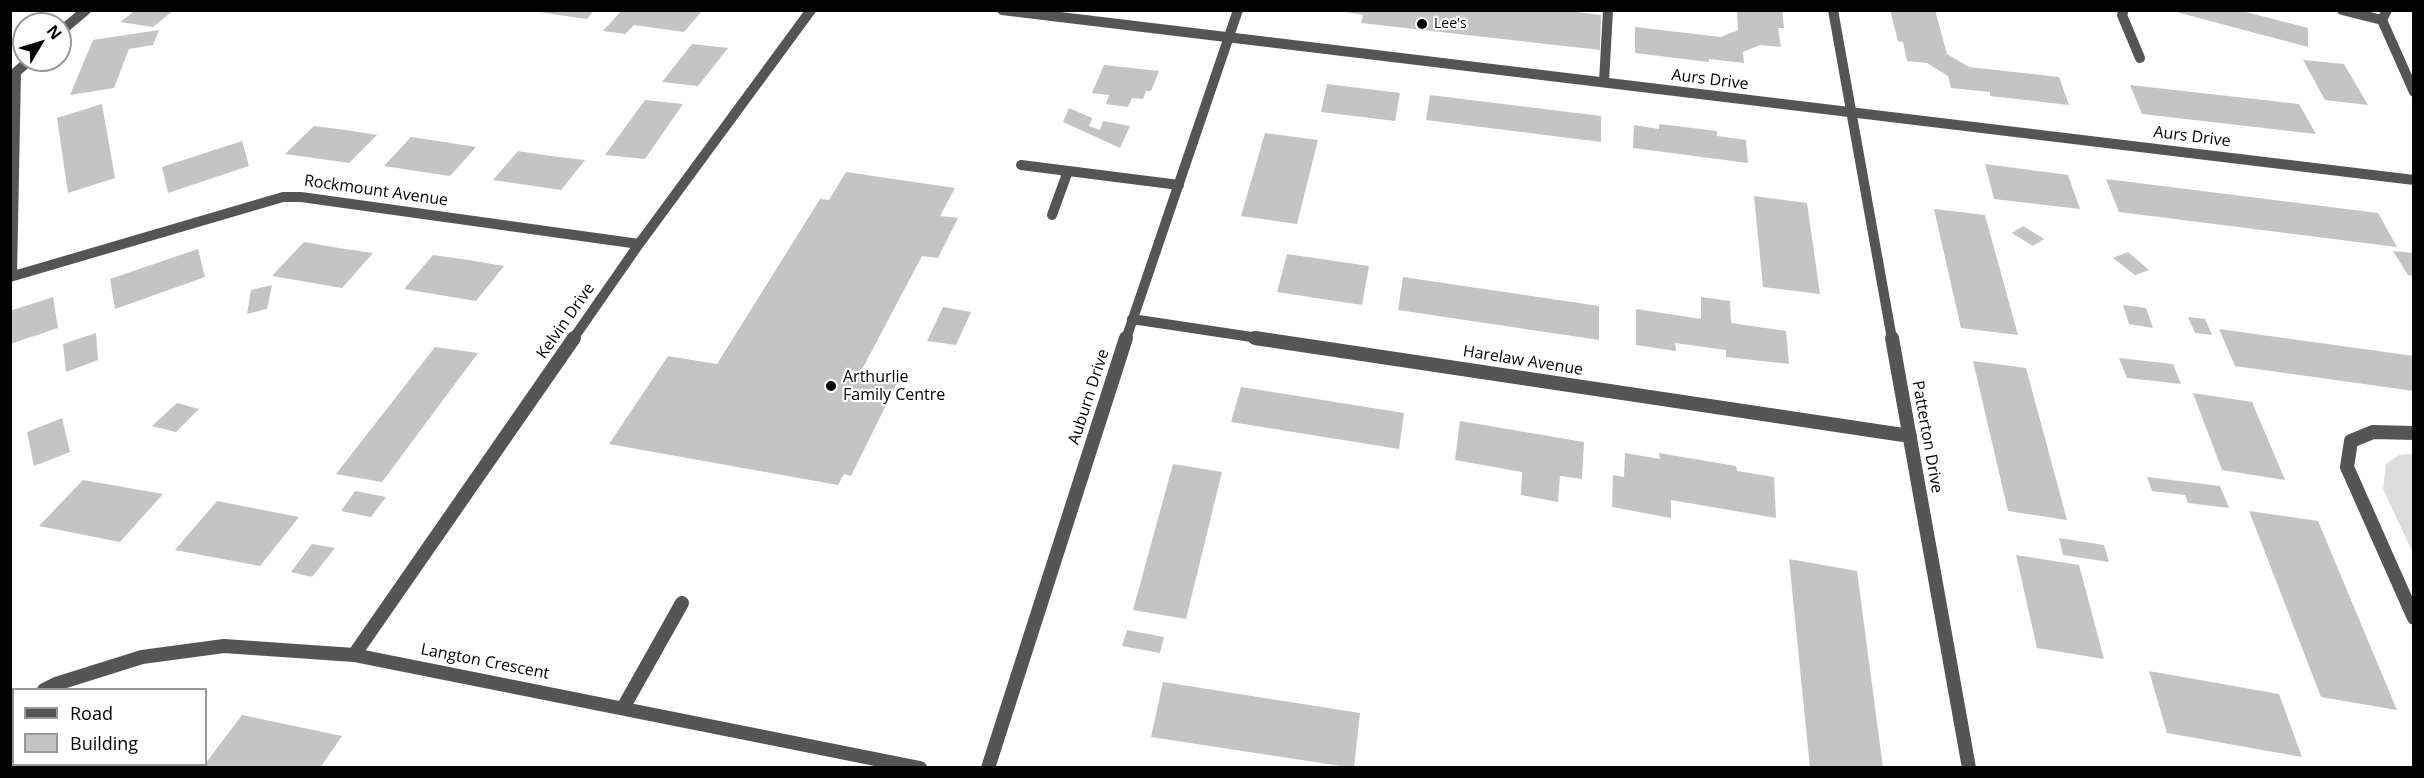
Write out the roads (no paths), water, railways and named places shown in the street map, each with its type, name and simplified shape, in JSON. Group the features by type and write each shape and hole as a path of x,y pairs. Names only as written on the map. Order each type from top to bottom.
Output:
{"street":[{"path":"72,22 86,10"},
{"name":"Kelvin Drive","path":"354,655 639,244 811,10"},
{"name":"Aurs Drive","path":"1002,10 2414,180"},
{"name":"Auburn Drive","path":"988,768 1132,319 1230,39 1238,10"},
{"path":"1604,82 1608,10"},
{"name":"Patterton Drive","path":"1833,10 1969,768"},
{"path":"2124,10 2122,15 2140,58"},
{"path":"2342,10 2382,20"},
{"path":"2386,10 2382,20 2414,92"},
{"path":"11,277 13,73"},
{"path":"1021,165 1179,185"},
{"path":"1052,215 1068,171"},
{"name":"Rockmount Avenue","path":"11,277 283,197 301,197 639,244"},
{"name":"Harelaw Avenue","path":"1132,319 1910,436"},
{"path":"2414,433 2373,432 2351,441 2347,467 2414,618"},
{"path":"623,708 682,603"},
{"name":"Langton Crescent","path":"48,688 142,657 224,646 354,655 920,768"}],"place":[{"name":"Lee's","path":"1422,24"},
{"name":"Arthurlie Family Centre","path":"831,386"}]}
